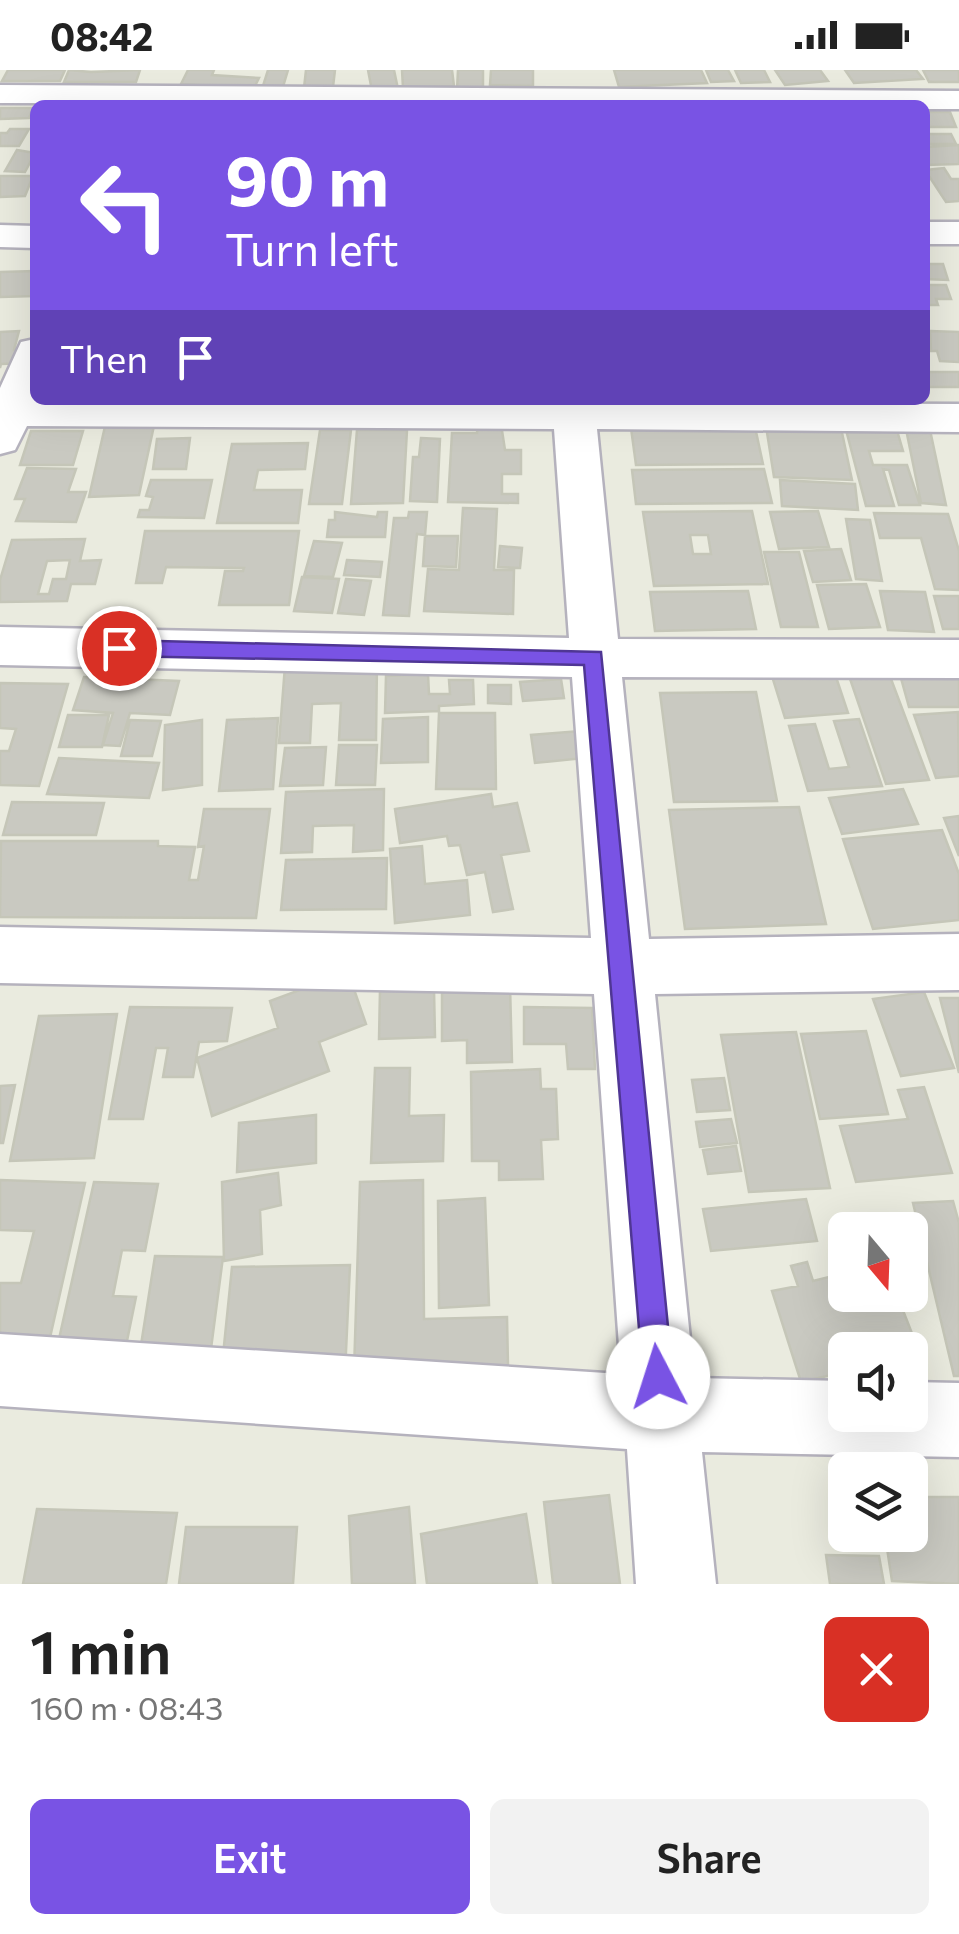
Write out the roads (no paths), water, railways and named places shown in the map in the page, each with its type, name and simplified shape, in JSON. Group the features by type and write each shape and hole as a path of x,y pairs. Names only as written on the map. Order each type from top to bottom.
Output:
{"street":[{"path":"0,94 148,90 566,91 959,100"},
{"path":"930,233 959,233"},
{"path":"0,236 30,236"},
{"path":"30,363 3,421 573,407 959,418"},
{"path":"573,407 676,1584"},
{"path":"0,646 594,658 959,659"},
{"path":"0,956 623,967 959,962"},
{"path":"0,1370 661,1414 959,1420"}]}
